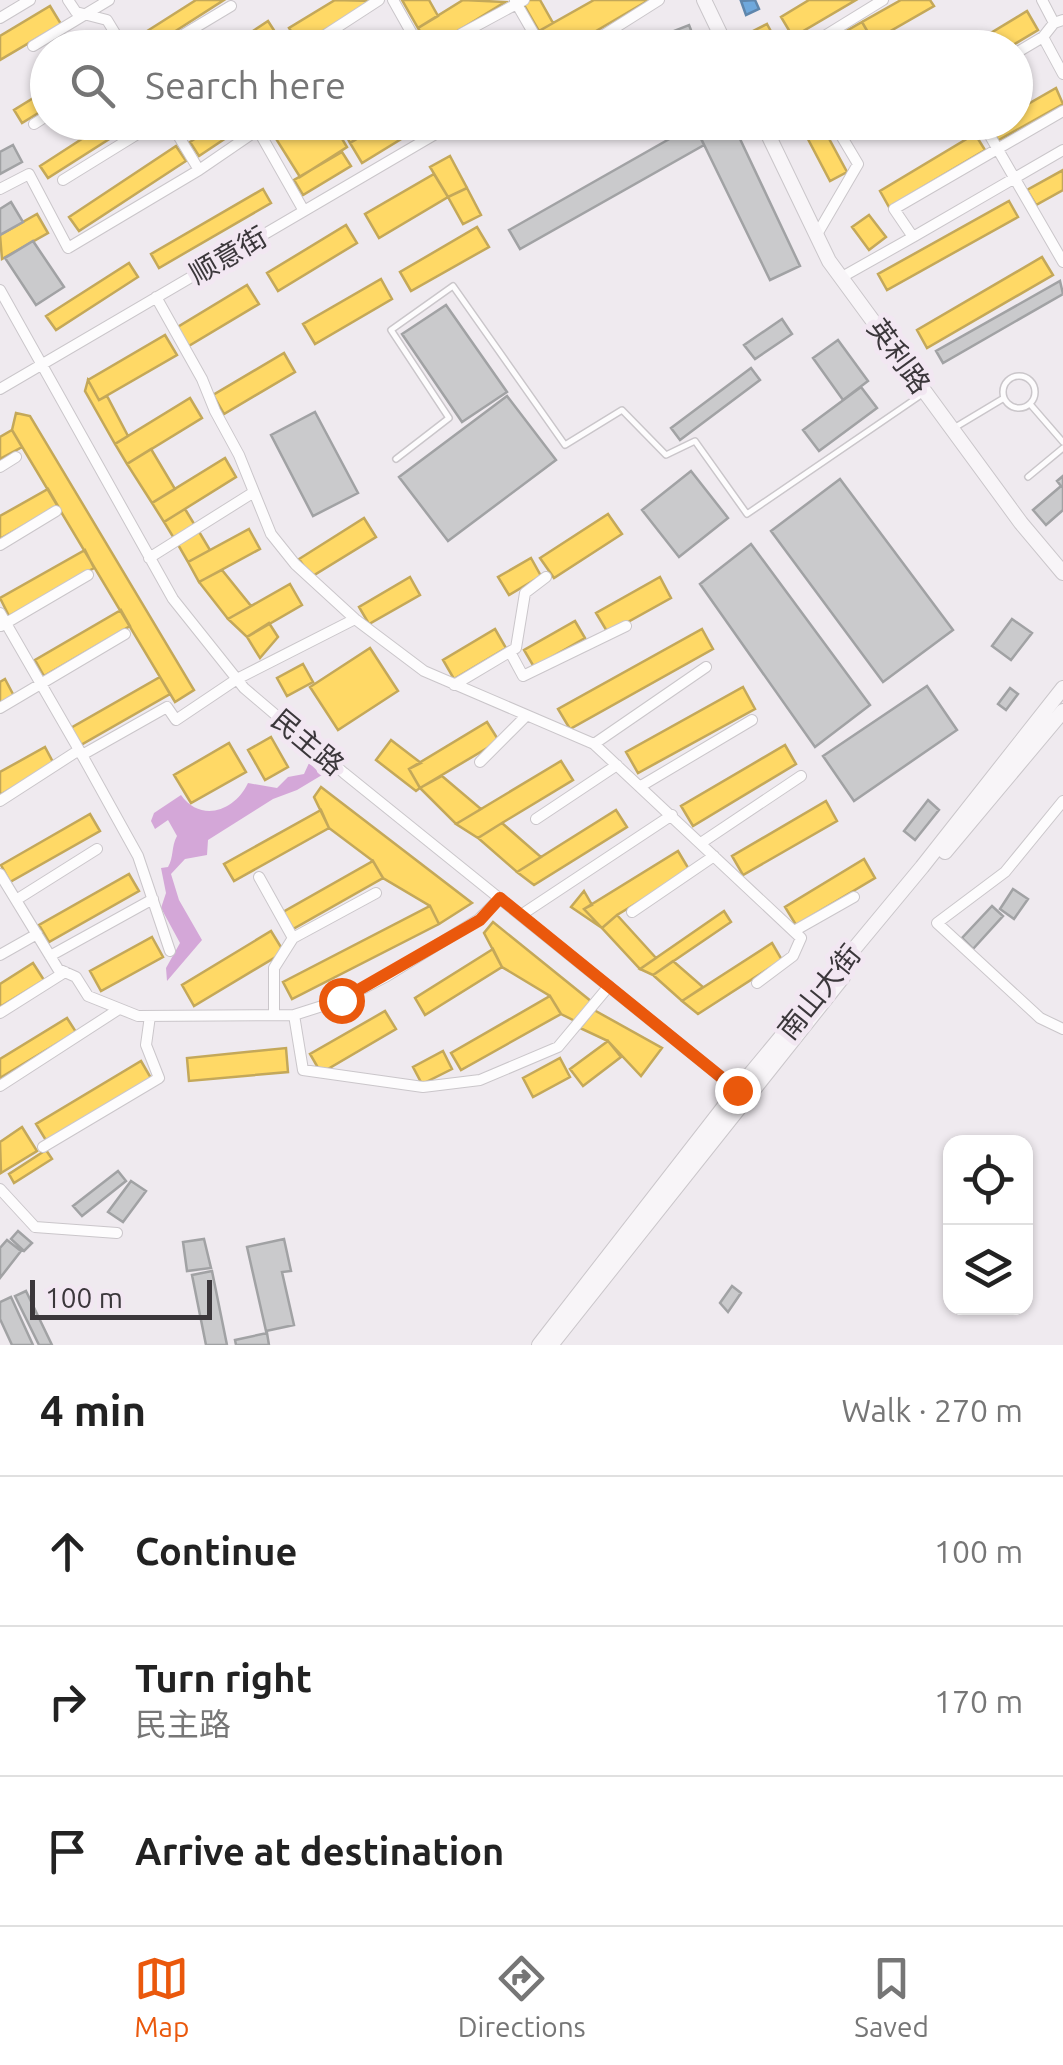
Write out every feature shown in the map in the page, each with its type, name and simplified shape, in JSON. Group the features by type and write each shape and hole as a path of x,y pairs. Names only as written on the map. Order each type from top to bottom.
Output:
{"street":[{"path":"0,18 30,0"},
{"path":"68,0 76,12 107,20 113,30"},
{"path":"59,30 109,0"},
{"path":"333,30 379,0"},
{"path":"393,0 410,30"},
{"path":"612,30 660,0"},
{"path":"704,0 718,30"},
{"path":"835,30 884,0"},
{"path":"1033,43 1058,22 1042,0"},
{"path":"467,30 519,1 533,30"},
{"path":"191,30 231,6"},
{"path":"1042,37 1063,74"},
{"path":"1033,128 1063,110"},
{"path":"63,180 128,140"},
{"path":"181,140 199,170"},
{"path":"0,188 28,174 68,248 243,140"},
{"path":"264,140 304,211"},
{"name":"顺意街","path":"0,389 425,140"},
{"name":"英利路","path":"771,140 816,236 842,277 1021,523 1063,573"},
{"path":"816,236 858,164 844,140"},
{"path":"992,140 1063,262"},
{"path":"912,237 894,209 1012,140"},
{"path":"842,277 1063,150"},
{"name":"民主路","path":"0,290 173,599 237,679 344,773 737,1090"},
{"path":"156,297 202,379 271,534 296,564 355,618 424,672 594,744 641,786 801,938 793,956 757,983"},
{"path":"0,467 16,457"},
{"path":"149,558 254,492"},
{"path":"0,544 56,511"},
{"path":"88,574 2,621 138,856 170,950"},
{"path":"454,685 516,648 525,592 546,577"},
{"path":"0,801 166,707 176,720 237,679 355,618"},
{"path":"510,652 523,676 626,626"},
{"path":"0,708 125,634"},
{"path":"594,744 706,667"},
{"name":"南山大街","path":"539,1345 737,1090 1063,688"},
{"name":"南山大街","path":"551,1345 900,906 1063,711"},
{"path":"480,762 525,717"},
{"path":"641,786 752,720"},
{"path":"536,820 617,765"},
{"path":"701,843 801,776"},
{"path":"1063,801 1005,872 938,924 1040,1018 1063,1029"},
{"path":"520,914 672,815"},
{"path":"16,900 97,850"},
{"path":"632,912 714,856"},
{"path":"0,874 58,968 76,977 88,996 138,1016 294,1015 341,1000 480,920 500,898"},
{"path":"259,877 293,938"},
{"path":"274,1015 274,968 293,938 376,893"},
{"path":"794,931 854,897"},
{"path":"50,956 153,899"},
{"path":"0,955 36,934"},
{"path":"0,1013 65,972"},
{"path":"294,1015 302,1070 423,1087 480,1080 558,1047 609,986"},
{"path":"0,1086 120,1008"},
{"path":"43,1147 159,1078 146,1045 150,1016"},
{"path":"0,1189 34,1227 117,1233"}],"lane":[{"path":"396,459 449,418 391,330 453,286 565,446 622,410 666,455 695,441 748,514 925,392"},
{"path":"1028,378 1035,390 1030,404 1015,408 1004,398 1004,384 1009,379 1028,378"},
{"path":"952,429 1004,398"},
{"path":"1028,477 1063,445 1030,404"}],"shaded area":[{"path":"309,763 322,775 273,799 208,840 207,855 185,859 171,874 179,900 202,940 167,981 166,968 180,943 161,908 166,893 161,868 168,867 177,836 168,820 155,829 151,821 154,813 181,795 198,809 217,810 235,801 248,783 277,788 288,777 304,774"}],"building: Homes":[{"path":"196,0 224,0 177,30 149,30"},
{"path":"335,0 374,1 326,30 289,28"},
{"path":"402,0 429,0 438,16 418,28"},
{"path":"463,0 505,2 459,30 418,28"},
{"path":"540,0 553,23 538,30 523,3"},
{"path":"594,0 649,0 598,30 541,30"},
{"path":"809,0 856,0 805,30 789,30 781,17"},
{"path":"901,0 930,0 934,6 892,30 867,30 862,22"},
{"path":"50,6 61,24 51,30 30,30 30,42 0,60 0,36"},
{"path":"1027,11 1038,30 1033,33 996,30"},
{"path":"268,21 274,30 254,30"},
{"path":"862,22 867,30 848,30"},
{"path":"1056,88 1063,104 1033,121 1033,101"},
{"path":"30,100 30,118 22,123 14,110"},
{"path":"80,140 108,140 48,178 40,166"},
{"path":"193,140 223,140 199,156 190,142"},
{"path":"277,140 343,140 347,147 300,177"},
{"path":"355,140 400,140 362,163 350,143"},
{"path":"808,140 830,140 847,172 830,181"},
{"path":"965,140 979,140 985,150 889,207 880,191"},
{"path":"176,146 186,161 79,231 69,217"},
{"path":"342,152 351,166 303,195 294,180"},
{"path":"450,156 467,188 448,197 430,167"},
{"path":"1063,170 1063,190 1036,205 1027,190"},
{"path":"434,174 448,197 379,238 365,214"},
{"path":"467,188 481,215 463,224 448,197"},
{"path":"263,189 271,203 159,268 151,254"},
{"path":"1009,201 1018,217 887,290 878,274"},
{"path":"37,214 48,233 2,259 0,235"},
{"path":"869,215 886,237 869,250 852,227"},
{"path":"346,225 357,243 278,291 267,273"},
{"path":"477,227 489,247 411,291 400,272"},
{"path":"1042,257 1053,275 927,348 917,330"},
{"path":"129,263 138,277 56,330 46,316"},
{"path":"381,279 392,299 315,344 303,324"},
{"path":"247,285 259,304 187,347 176,328"},
{"path":"165,335 177,355 99,400 88,380"},
{"path":"284,353 295,372 224,414 213,395"},
{"path":"88,380 99,400 107,396 128,436 115,444 85,391"},
{"path":"190,398 202,418 127,464 115,444"},
{"path":"16,413 30,416 194,690 175,702 12,430"},
{"path":"12,430 22,447 0,459 0,437"},
{"path":"151,449 175,489 152,503 127,464"},
{"path":"225,458 236,477 164,522 152,503"},
{"path":"48,489 58,506 0,539 0,516"},
{"path":"185,509 196,527 175,540 164,522"},
{"path":"608,514 622,534 554,578 540,558"},
{"path":"364,518 376,537 311,577 299,559"},
{"path":"249,529 260,549 199,582 188,562"},
{"path":"198,530 210,550 188,562 177,543"},
{"path":"85,550 94,568 9,616 0,598"},
{"path":"531,558 541,576 509,595 498,577"},
{"path":"222,570 251,606 228,619 199,582"},
{"path":"410,577 420,595 369,624 359,607"},
{"path":"660,577 671,598 608,633 596,613"},
{"path":"290,584 302,605 247,637 228,619"},
{"path":"121,610 130,626 44,676 35,660"},
{"path":"575,621 585,638 534,667 524,650"},
{"path":"269,623 278,637 260,658 247,637"},
{"path":"495,629 506,648 454,679 443,660"},
{"path":"702,629 713,649 570,729 558,709"},
{"path":"370,648 398,691 338,730 310,687"},
{"path":"303,664 313,682 287,696 277,678"},
{"path":"160,677 170,694 79,746 69,729"},
{"path":"5,679 14,696 0,705 0,682"},
{"path":"743,687 755,709 638,773 626,752"},
{"path":"487,722 499,741 420,788 409,769"},
{"path":"271,737 288,767 265,780 248,750"},
{"path":"391,740 421,763 409,769 420,788 416,791 376,760"},
{"path":"229,743 246,772 191,803 174,775"},
{"path":"785,745 796,764 693,826 681,806"},
{"path":"45,747 54,764 0,795 0,772"},
{"path":"561,761 573,780 478,838 456,824"},
{"path":"442,776 481,809 456,824 420,788"},
{"path":"321,787 472,903 439,924 430,906 383,878 373,861 329,828 314,797"},
{"path":"826,801 837,821 743,875 732,856"},
{"path":"321,810 329,828 234,881 224,864"},
{"path":"616,810 627,827 534,885 517,872"},
{"path":"90,814 100,831 10,882 1,865"},
{"path":"502,823 541,857 517,872 478,838"},
{"path":"678,851 690,871 602,928 584,909"},
{"path":"864,859 875,878 796,925 785,907"},
{"path":"373,861 383,878 293,929 283,912"},
{"path":"129,874 139,891 49,942 39,925"},
{"path":"584,891 592,905 584,909 602,928 571,907"},
{"path":"430,906 439,924 292,999 283,982"},
{"path":"724,911 731,922 653,975 640,969"},
{"path":"617,915 656,958 640,969 602,928"},
{"path":"493,922 592,1002 575,1021 561,1014 550,996 502,967 484,933"},
{"path":"271,931 284,952 194,1006 182,985"},
{"path":"152,937 163,957 101,991 90,971"},
{"path":"772,943 782,960 698,1014 682,1001"},
{"path":"493,949 502,967 425,1015 415,998"},
{"path":"673,961 703,987 682,1001 653,975"},
{"path":"33,963 44,980 0,1007 0,984"},
{"path":"550,996 561,1014 461,1070 451,1053"},
{"path":"594,1010 662,1048 641,1076 608,1041 580,1028"},
{"path":"385,1011 396,1029 321,1073 310,1054"},
{"path":"67,1018 76,1032 0,1078 0,1059"},
{"path":"608,1041 621,1057 583,1086 570,1069"},
{"path":"286,1048 288,1072 189,1081 187,1058"},
{"path":"443,1051 452,1069 422,1084 413,1067"},
{"path":"560,1058 570,1077 533,1097 523,1078"},
{"path":"141,1061 151,1078 47,1142 36,1124"},
{"path":"22,1127 37,1151 1,1173 0,1142"},
{"path":"46,1150 52,1159 14,1183 9,1174"}],"building: Schools":[{"path":"755,0 759,9 746,15 741,1"}],"building: Other":[{"path":"668,140 702,140 704,145 520,249 509,230"},
{"path":"702,140 740,140 800,266 770,280"},
{"path":"13,145 22,162 0,174 0,152"},
{"path":"11,202 23,222 0,235 0,209"},
{"path":"33,241 64,287 36,305 5,258"},
{"path":"1060,281 1063,294 943,363 936,351"},
{"path":"446,305 507,392 462,422 402,334"},
{"path":"782,319 792,334 755,359 744,345"},
{"path":"838,340 868,381 843,400 813,358"},
{"path":"751,368 760,380 680,440 671,428"},
{"path":"861,387 877,408 819,451 803,430"},
{"path":"507,396 556,460 448,541 399,477"},
{"path":"315,412 358,493 313,516 271,435"},
{"path":"691,471 728,518 679,557 642,510"},
{"path":"1063,476 1063,510 1046,525 1033,510 1061,486 1057,481"},
{"path":"840,479 953,630 883,682 771,531"},
{"path":"751,544 870,705 815,747 700,584"},
{"path":"1012,619 1032,633 1011,660 992,646"},
{"path":"927,686 957,730 854,801 823,756"},
{"path":"1010,688 1018,694 1006,710 998,704"},
{"path":"928,800 939,810 915,840 904,831"},
{"path":"1013,889 1028,899 1014,919 1000,909"},
{"path":"992,906 1003,916 973,949 962,938"},
{"path":"118,1171 126,1181 82,1216 73,1206"},
{"path":"131,1181 146,1191 123,1222 108,1212"},
{"path":"18,1231 32,1243 24,1251 11,1239"},
{"path":"204,1239 211,1268 187,1271 183,1242"},
{"path":"284,1239 291,1271 282,1272 294,1325 266,1331 247,1247"},
{"path":"7,1240 21,1251 0,1278 0,1248"},
{"path":"212,1271 227,1345 206,1345 192,1275"},
{"path":"732,1286 741,1293 728,1312 720,1303"},
{"path":"26,1291 52,1345 39,1345 15,1296"},
{"path":"11,1297 33,1345 12,1345 0,1319 0,1302"},
{"path":"267,1333 269,1345 236,1345 235,1340"}],"route":[{"path":"341,1000 480,920 500,898 737,1090"}]}
